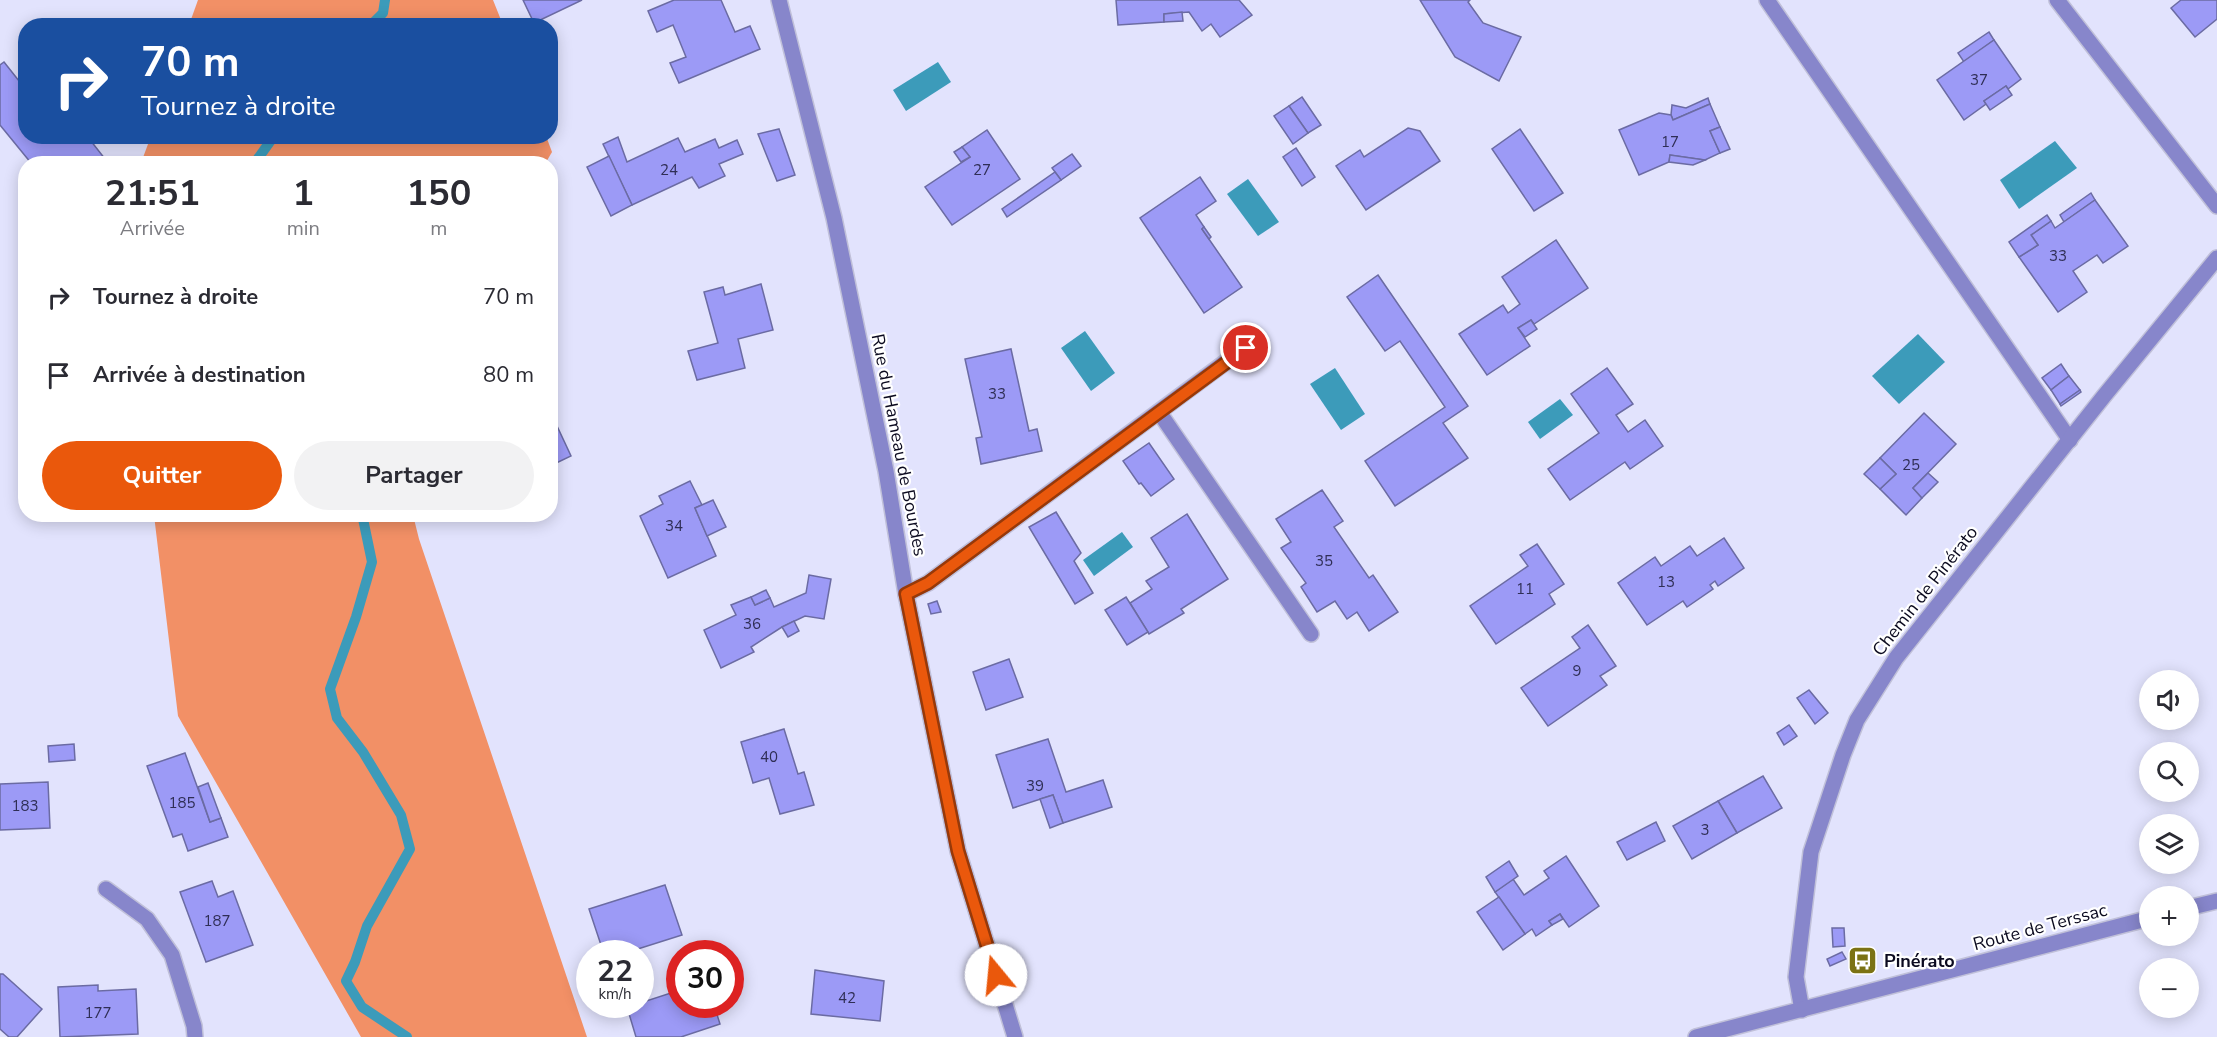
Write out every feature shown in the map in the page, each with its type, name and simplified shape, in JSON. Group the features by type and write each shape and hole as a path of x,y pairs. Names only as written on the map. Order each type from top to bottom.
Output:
{"street":[{"name":"Rue du Hameau de Bourdes","path":"779,0 834,218 886,471 906,594 958,851 1015,1037"},
{"path":"1767,0 2070,440"},
{"path":"2057,0 2217,206"},
{"name":"Chemin de Pinérato","path":"1802,1010 1796,977 1810,852 1857,720 1896,658 2217,258"},
{"path":"906,594 928,583 1246,348"},
{"path":"1159,412 1311,634"},
{"path":"106,889 147,919 172,955 194,1026 195,1037"},
{"path":"2199,905 2217,901"},
{"name":"Route de Terssac","path":"1696,1037 2139,921"}],"shaded area":[{"path":"198,0 493,0 500,18 192,18"},
{"path":"148,144 549,144 552,152 550,156 144,156"},
{"path":"155,522 415,522 576,1004 576,1018 581,1018 587,1037 361,1037 178,716"}],"water":[{"path":"938,62 951,82 906,111 893,90"},
{"path":"2055,141 2077,168 2019,209 2000,180"},
{"path":"1248,179 1279,222 1258,236 1227,194"},
{"path":"1085,331 1115,373 1091,391 1061,348"},
{"path":"1918,334 1945,362 1899,404 1872,376"},
{"path":"1335,368 1365,414 1341,430 1310,384"},
{"path":"1560,399 1573,415 1540,439 1528,422"},
{"path":"1122,532 1133,547 1094,576 1083,560"}],"building":[{"path":"523,0 582,0 544,18 532,18"},
{"path":"674,0 721,0 735,32 750,26 760,49 679,83 670,63 686,57 673,25 657,32 648,11"},
{"path":"1116,0 1239,0 1252,15 1220,37 1211,24 1202,31 1189,12 1164,14 1164,22 1118,25"},
{"path":"1420,0 1470,0 1468,2 1483,23 1521,37 1499,81 1455,57"},
{"path":"2181,0 2217,0 2217,19 2195,37 2171,8"},
{"path":"1182,12 1183,21 1164,22 1164,14"},
{"path":"1989,32 1994,40 1964,62 1958,53"},
{"path":"1994,40 2021,79 2008,89 2006,86 1984,101 1986,104 1964,120 1937,80"},
{"path":"4,62 18,80 18,144 93,144 103,156 25,156 0,125 0,65"},
{"path":"2006,86 2012,95 1990,110 1984,101"},
{"path":"1302,97 1321,125 1308,133 1289,106"},
{"path":"1708,98 1710,104 1673,120 1672,105 1686,108"},
{"path":"1710,104 1720,127 1710,131 1720,153 1705,160 1670,155 1669,162 1639,175 1619,130 1659,113 1671,115 1673,120"},
{"path":"1289,106 1308,133 1293,144 1274,116"},
{"path":"1720,127 1730,149 1720,153 1710,131"},
{"path":"1408,128 1420,131 1440,161 1366,210 1336,166 1360,150 1364,157"},
{"path":"779,129 795,175 777,181 758,134"},
{"path":"1520,129 1563,193 1534,211 1492,149"},
{"path":"987,130 1020,179 952,225 925,187 970,157 962,147"},
{"path":"618,137 627,162 678,138 685,152 715,139 719,148 737,140 743,154 719,164 725,176 699,188 692,177 632,205 603,144"},
{"path":"962,147 970,157 961,162 954,152"},
{"path":"1296,148 1315,177 1302,186 1283,157"},
{"path":"1072,154 1081,166 1061,180 1052,168"},
{"path":"1670,155 1705,160 1693,165 1669,162"},
{"path":"609,156 632,205 611,216 587,167"},
{"path":"1055,172 1061,180 1007,217 1002,209"},
{"path":"1200,177 1216,201 1196,215 1204,227 1202,229 1242,287 1204,313 1140,218"},
{"path":"2091,193 2095,200 2064,222 2060,215"},
{"path":"2095,200 2128,246 2103,263 2097,255 2073,271 2087,292 2058,312 2019,257 2038,245 2031,235 2051,221 2055,228"},
{"path":"2047,215 2051,221 2031,235 2038,245 2019,257 2009,242"},
{"path":"1204,227 1211,237 1209,239 1202,229"},
{"path":"1556,240 1588,288 1534,324 1531,320 1518,328 1530,346 1487,375 1459,334 1503,305 1508,313 1520,304 1502,277"},
{"path":"1378,275 1468,406 1443,423 1468,458 1395,506 1365,461 1445,407 1400,341 1385,351 1347,297"},
{"path":"761,284 773,330 738,339 745,368 697,380 688,351 718,343 704,292 723,287 725,295"},
{"path":"1531,320 1537,329 1525,337 1518,328"},
{"path":"1011,349 1029,431 1037,429 1042,451 981,464 976,438 982,437 965,359"},
{"path":"2061,364 2069,376 2051,390 2042,378"},
{"path":"1607,368 1633,404 1616,415 1628,432 1645,420 1663,446 1630,469 1625,462 1570,500 1548,469 1599,433 1571,394"},
{"path":"2069,376 2080,390 2060,404 2051,390"},
{"path":"2080,390 2081,392 2061,406 2060,404"},
{"path":"1924,413 1956,444 1913,488 1922,498 1906,515 1880,489 1896,474 1880,458"},
{"path":"558,428 571,456 558,462"},
{"path":"1149,443 1174,479 1151,496 1141,483 1139,484 1123,461"},
{"path":"1880,458 1896,474 1880,489 1864,474"},
{"path":"1928,473 1938,482 1922,498 1913,488"},
{"path":"690,481 702,505 695,508 716,556 668,578 640,516 663,504 659,496"},
{"path":"1322,490 1343,521 1334,527 1369,578 1373,575 1398,612 1369,631 1357,612 1347,619 1335,601 1317,612 1301,587 1306,583 1281,548 1291,542 1276,519"},
{"path":"713,500 726,527 707,536 695,508"},
{"path":"1056,512 1081,553 1074,561 1093,593 1075,604 1029,527"},
{"path":"1187,514 1228,579 1181,609 1184,613 1149,634 1130,603 1152,589 1146,581 1169,567 1151,538"},
{"path":"1724,538 1744,568 1718,586 1715,581 1710,585 1713,589 1687,607 1683,601 1647,625 1618,583 1655,557 1661,566 1690,546 1697,556"},
{"path":"1537,544 1564,584 1549,594 1555,604 1496,644 1470,606 1528,566 1520,555"},
{"path":"809,575 831,579 824,619 805,616 782,627 751,647 754,652 721,668 704,630 736,615 731,605 751,597 755,605 770,598 774,607 806,593"},
{"path":"766,590 770,598 755,605 751,597"},
{"path":"1126,597 1148,632 1127,645 1105,610"},
{"path":"937,601 941,612 931,614 928,604"},
{"path":"794,621 799,631 788,637 782,627"},
{"path":"1588,625 1616,666 1600,676 1607,685 1548,726 1521,688 1580,648 1572,637"},
{"path":"1009,659 1023,697 986,710 973,672"},
{"path":"1809,690 1828,713 1815,724 1797,698"},
{"path":"1789,725 1797,736 1784,745 1777,733"},
{"path":"784,729 798,774 804,772 814,805 780,814 769,778 753,783 741,742"},
{"path":"1048,739 1066,792 1103,780 1112,807 1063,823 1053,795 1013,808 996,755"},
{"path":"74,744 75,760 49,762 48,746"},
{"path":"185,753 210,822 221,818 228,837 188,851 182,834 173,837 147,766"},
{"path":"1763,776 1782,808 1737,833 1718,801"},
{"path":"48,782 50,828 0,830 0,784"},
{"path":"208,783 221,818 210,822 198,787"},
{"path":"1053,795 1063,823 1050,828 1040,799"},
{"path":"1718,801 1737,833 1692,859 1673,826"},
{"path":"1656,822 1665,841 1627,860 1617,842"},
{"path":"1566,856 1599,906 1569,927 1560,914 1549,921 1552,925 1536,936 1532,929 1525,934 1495,892 1513,879 1524,895 1549,878 1544,871"},
{"path":"1509,861 1518,876 1495,892 1486,877"},
{"path":"212,881 218,897 233,891 253,945 206,962 180,892"},
{"path":"665,885 682,935 654,944 654,940 599,940 589,909"},
{"path":"1499,897 1525,934 1503,950 1477,912"},
{"path":"1560,914 1563,919 1552,925 1549,921"},
{"path":"1832,928 1844,928 1845,946 1833,947"},
{"path":"1842,952 1846,959 1830,966 1827,959"},
{"path":"815,970 884,981 880,1021 811,1014"},
{"path":"0,974 3,974 42,1009 17,1037 9,1037 0,1029"},
{"path":"98,985 98,991 136,989 138,1034 60,1037 58,987"},
{"path":"666,995 666,1018 718,1018 720,1024 681,1037 636,1037 630,1018 654,1018 654,998"}],"waterway":[{"path":"378,18 383,13 385,0"},
{"path":"260,156 268,144"},
{"path":"364,522 372,562 356,617 330,689 337,718 363,752 401,815 410,849 367,926 346,981 362,1007 407,1037"}],"place":[{"name":"Pinérato","path":"1863,961"}],"route":[{"path":"996,975 958,851 906,594 928,583 1246,348"}]}
